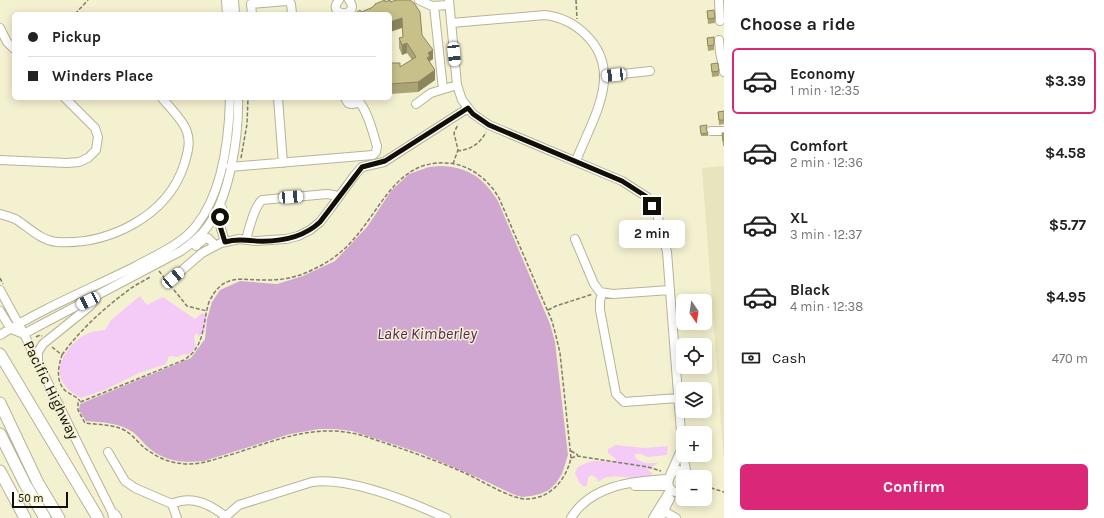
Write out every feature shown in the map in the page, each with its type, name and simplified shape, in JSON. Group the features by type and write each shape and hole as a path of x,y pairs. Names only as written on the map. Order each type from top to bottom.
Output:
{"highway":[{"path":"1,357 98,518"},
{"path":"0,403 38,483 59,518"},
{"path":"0,434 25,484 45,518"},
{"path":"0,471 25,518"}],"street":[{"path":"226,0 227,12"},
{"path":"234,0 235,12"},
{"path":"336,12 336,6 339,0"},
{"path":"719,0 720,21"},
{"path":"252,12 251,4 289,1 292,4 292,12"},
{"path":"349,12 352,1"},
{"path":"417,4 433,6 449,2 457,85 462,100 473,114 489,125 622,181 647,197 657,214 668,252 677,382"},
{"path":"433,6 443,89"},
{"path":"450,23 540,15 561,18 579,28 592,42 600,57 604,76 604,86 601,101 576,161"},
{"path":"0,28 4,37 12,46"},
{"path":"719,40 724,72"},
{"path":"604,76 650,71"},
{"path":"416,104 428,95 457,85"},
{"path":"0,160 66,163 79,162 88,158 96,150 98,138 95,128 68,100"},
{"path":"0,214 16,220 45,239 56,242 96,239 115,233 135,223 158,205 170,192 180,173 187,152 189,142 187,131 164,100"},
{"path":"0,335 158,254 180,241 196,227 212,199 220,172 226,145 230,100"},
{"path":"0,311 11,329 24,334 186,248 208,225 221,199 230,167 236,134 238,100"},
{"path":"278,100 283,163"},
{"path":"230,167 369,157 377,150 362,104 359,100 355,104 351,104 346,100"},
{"path":"173,278 202,253 215,245 239,239 259,241 292,238 303,234 320,222 362,167 385,161 468,108"},
{"path":"710,132 724,131"},
{"path":"246,240 259,203 262,200 327,194 339,196"},
{"path":"221,199 222,208 219,222 225,242"},
{"path":"186,248 195,246 207,238 210,239 215,245"},
{"path":"575,239 594,284 600,292 600,307 615,390 618,396 624,402 676,398"},
{"name":"Pacific Highway","path":"0,290 19,324 115,517"},
{"path":"600,292 613,294 670,290"},
{"path":"40,366 38,355 41,346 90,306 101,294"},
{"path":"108,452 125,481 135,488 172,504 177,518"},
{"path":"653,518 661,512 672,484 678,462"},
{"path":"172,504 181,500 194,501 214,507 224,517 238,506 246,503 312,482 322,481 348,484 397,498 446,518"},
{"path":"571,518 582,504 593,496 608,489 620,486 672,484"},
{"path":"661,512 676,518"}],"path":[{"path":"77,12 88,0"},
{"path":"576,0 577,18"},
{"path":"453,164 458,146 454,133 460,122"},
{"path":"457,151 467,150 476,145 483,138 486,132"},
{"path":"440,163 453,164 465,167 479,175 494,190 499,198 554,328 559,348 572,451 567,472 558,485 541,496 526,499 514,496 434,460 351,433 328,431 303,433 204,462 180,463 167,461 158,457 146,449 127,431 110,425 85,423 78,410 78,403 191,356 200,341 209,302 220,286 231,280 241,278 270,280 293,277 306,273 329,261 340,253 358,234 394,185 402,178 423,166 440,163"},
{"path":"159,271 187,306 207,311"},
{"path":"547,310 559,304 600,292"},
{"path":"33,334 36,338 40,335 43,338"},
{"path":"49,344 62,355 58,366 58,377 60,383 66,391 78,398 80,402"},
{"path":"572,451 580,456"},
{"path":"571,458 580,456 648,467 672,484"},
{"path":"712,488 724,492"}],"shaded area":[{"path":"724,166 724,462 712,294 702,168"},
{"path":"140,296 147,305 163,297 195,319 202,313 207,315 204,332 199,336 196,333 194,337 196,348 187,355 184,354 178,357 169,356 166,364 139,373 107,389 81,398 73,393 66,387 60,374 62,360 66,353 77,340 83,336 91,332 105,330 111,320"},
{"path":"616,445 644,448 668,446 667,455 648,457 635,454 636,459 645,463 658,463 648,470 653,474 639,478 612,477 602,479 598,482 597,478 591,475 588,478 587,485 584,487 579,482 575,473 578,467 594,461 616,461 615,458 608,453 608,449"}],"water":[{"name":"Lake Kimberley","path":"440,166 467,171 474,175 487,186 498,201 550,324 555,342 568,455 562,474 549,490 531,496 522,497 515,495 420,453 352,431 319,429 290,434 204,461 190,462 168,459 155,453 134,433 123,427 86,421 79,410 80,404 191,358 205,339 207,319 212,302 220,290 240,281 277,284 303,276 335,261 367,227 391,191 409,174 429,167"}],"building":[{"path":"385,0 385,2 390,0 390,2 397,0 410,0 414,3 420,12 422,35 433,50 428,53 430,56 427,58 435,70 418,82 392,84 392,63 400,63 400,67 416,57 407,43 402,45 399,38 403,37 402,18 392,21 392,12 361,12 371,8 375,4"},
{"path":"714,10 715,18 708,19 707,11"},
{"path":"714,37 714,45 708,46 707,38"},
{"path":"718,63 719,71 712,72 711,64"},
{"path":"724,111 724,120 719,120 718,112"},
{"path":"707,125 706,129 708,133 701,134 700,126"},
{"path":"722,133 724,133 724,141 723,141"}],"route":[{"path":"220,217 220,226 225,242 239,239 256,241 283,239 301,235 320,222 362,167 385,161 431,130 439,127 468,108 473,114 489,125 622,181 647,197 652,206"}]}
